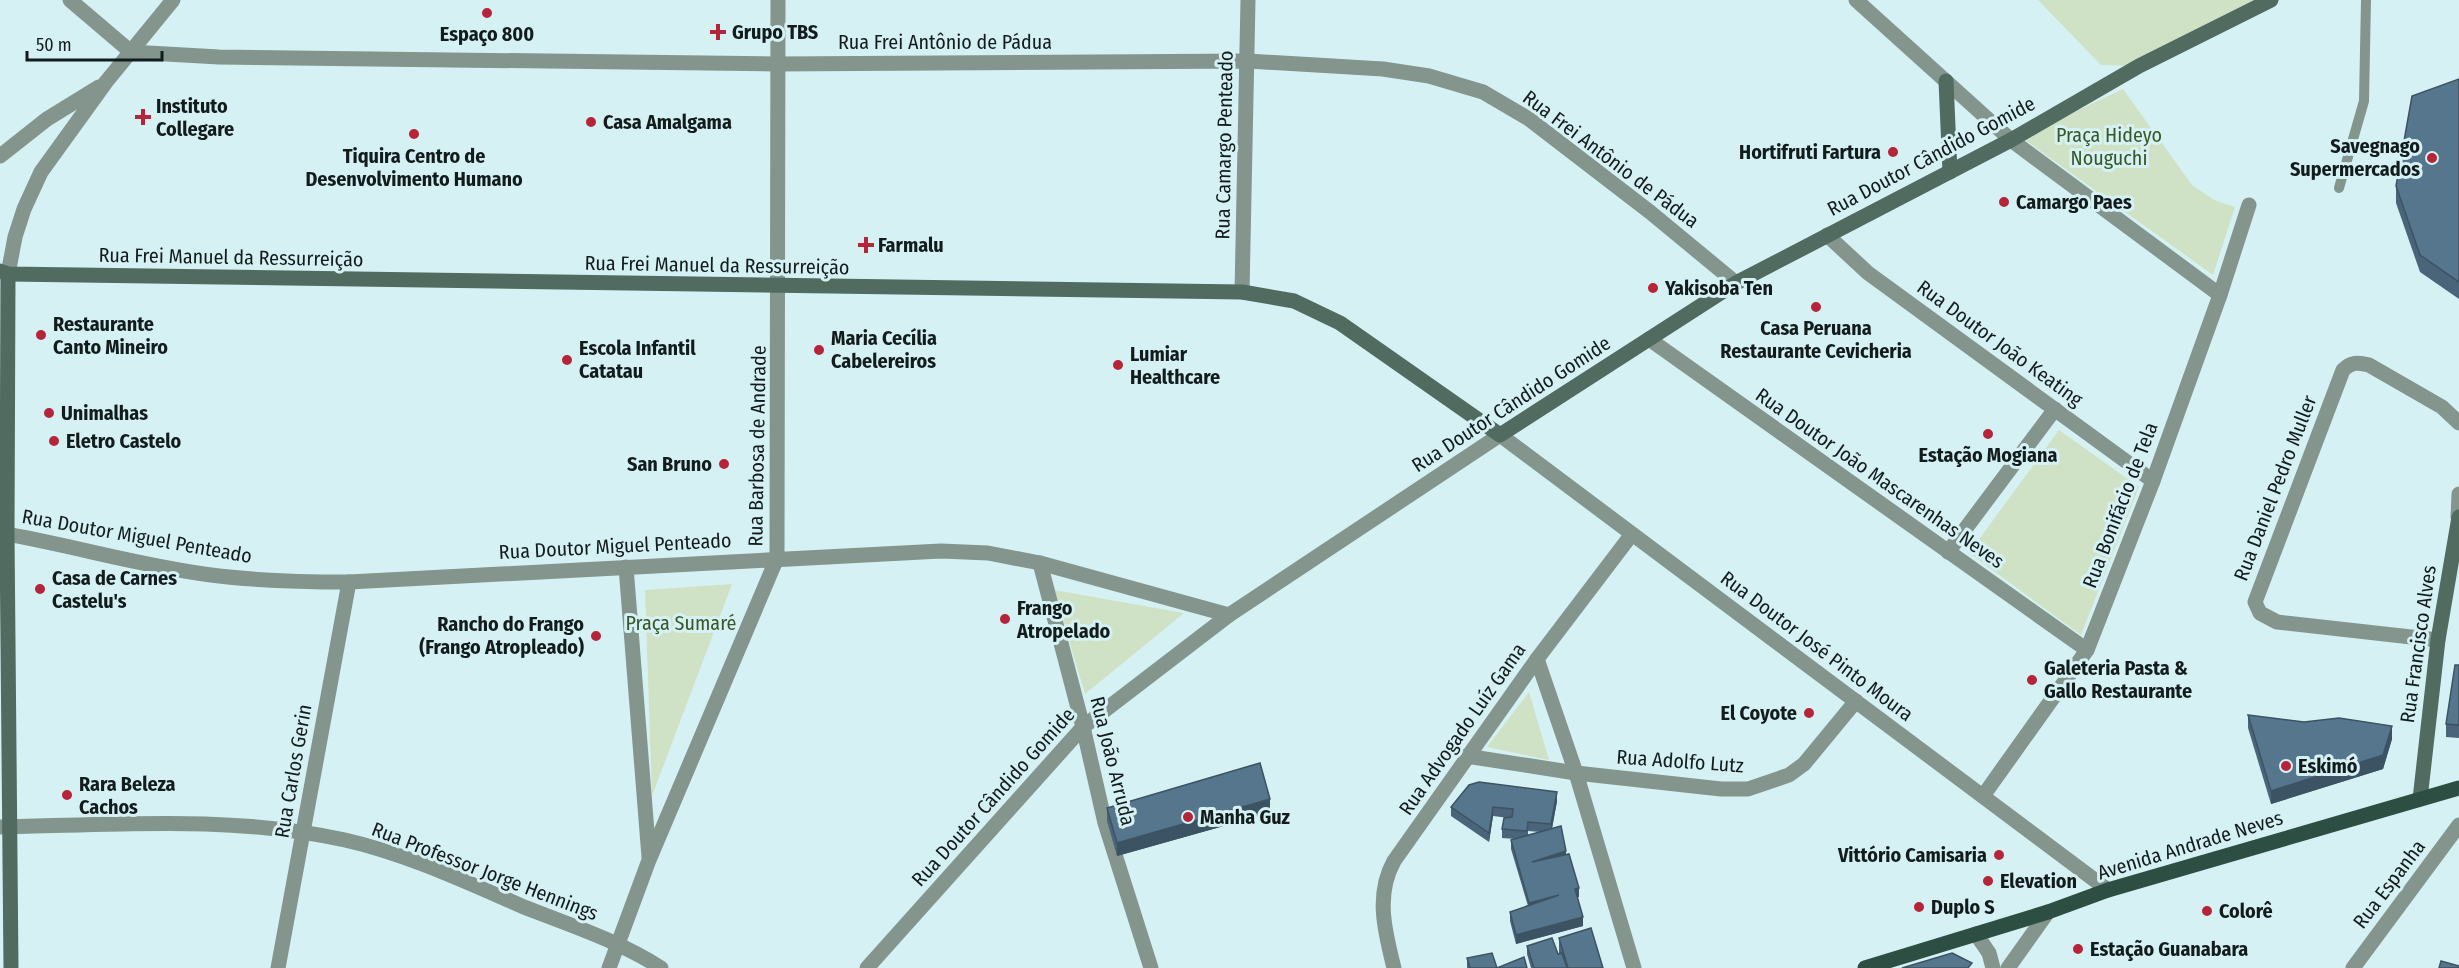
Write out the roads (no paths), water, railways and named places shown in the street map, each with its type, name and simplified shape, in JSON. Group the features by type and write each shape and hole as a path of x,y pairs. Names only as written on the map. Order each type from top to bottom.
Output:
{"main road":[{"name":"Rua Doutor Cândido Gomide","path":"1500,435 1736,283 2011,140 2139,66 2271,0"},
{"path":"1946,81 1950,171"},
{"path":"4,273 4,827 11,968"},
{"name":"Rua Frei Manuel da Ressurreição","path":"4,273 779,287 1242,292 1294,301 1340,323 1500,435"},
{"name":"Rua Francisco Alves","path":"2420,799 2438,640 2458,517"},
{"name":"Avenida Andrade Neves","path":"1865,968 2048,912 2108,890 2459,788"}],"street":[{"path":"70,0 131,52"},
{"path":"4,273 33,188 42,172 106,82 173,0"},
{"name":"Rua Barbosa de Andrade","path":"609,968 649,860 777,558 778,0"},
{"name":"Rua Camargo Penteado","path":"1242,292 1248,0"},
{"path":"1856,0 2011,140 2220,295"},
{"name":"Rua Frei Antônio de Pádua","path":"131,52 219,57 778,64 1248,61 1383,69 1429,76 1483,92 1529,119 1650,212 1736,283"},
{"path":"0,156 47,119 106,82"},
{"name":"Rua Bonifácio de Tela","path":"1983,796 2086,650 2152,481 2220,295 2249,205"},
{"name":"Rua Doutor João Keating","path":"1827,235 1868,273 2152,481"},
{"name":"Rua Doutor João Mascarenhas Neves","path":"1649,339 2086,650"},
{"name":"Rua Daniel Pedro Muller","path":"2438,640 2277,622 2260,613 2255,602 2346,367 2358,363 2369,365 2442,407 2459,423"},
{"path":"1948,552 2055,409"},
{"name":"Rua Doutor José Pinto Moura","path":"1500,435 2108,890"},
{"name":"Rua Doutor Cândido Gomide","path":"867,968 1083,727 1229,615 1500,435"},
{"name":"Rua Francisco Alves","path":"2458,517 2459,494"},
{"name":"Rua Doutor Miguel Penteado","path":"4,533 210,575 274,582 349,582 941,550 988,553 1040,563 1229,615"},
{"name":"Rua Advogado Luíz Gama","path":"1394,968 1383,911 1384,882 1394,861 1466,756 1632,534"},
{"name":"Rua João Arruda","path":"1040,563 1115,858 1151,968"},
{"path":"626,567 649,860"},
{"name":"Rua Carlos Gerin","path":"278,968 349,582"},
{"path":"1537,659 1576,773 1634,968"},
{"name":"Rua Adolfo Lutz","path":"1466,756 1576,773 1721,789 1748,789 1789,775 1804,764 1856,701"},
{"name":"Rua Professor Jorge Hennings","path":"4,827 190,823 303,832 346,841 393,854 618,945 661,968"},
{"name":"Rua Espanha","path":"2353,968 2459,825"},
{"path":"2008,968 2048,912"},
{"path":"1976,934 1989,953 1993,968"}],"lane":[{"path":"2339,188 2364,101 2366,0"}],"place":[{"name":"Espaço 800","path":"487,13"},
{"name":"Grupo TBS","path":"718,32"},
{"name":"Instituto Collegare","path":"143,117"},
{"name":"Casa Amalgama","path":"591,122"},
{"name":"Tiquira Centro de Desenvolvimento Humano","path":"414,134"},
{"name":"Hortifruti Fartura","path":"1893,152"},
{"name":"Savegnago Supermercados","path":"2432,158"},
{"name":"Camargo Paes","path":"2004,202"},
{"name":"Farmalu","path":"866,245"},
{"name":"Yakisoba Ten","path":"1653,288"},
{"name":"Casa Peruana Restaurante Cevicheria","path":"1816,307"},
{"name":"Restaurante Canto Mineiro","path":"41,335"},
{"name":"Maria Cecília Cabelereiros","path":"819,350"},
{"name":"Escola Infantil Catatau","path":"567,360"},
{"name":"Lumiar Healthcare","path":"1118,365"},
{"name":"Unimalhas","path":"49,413"},
{"name":"Estação Mogiana","path":"1988,434"},
{"name":"Eletro Castelo","path":"54,441"},
{"name":"San Bruno","path":"724,464"},
{"name":"Casa de Carnes Castelu's","path":"40,589"},
{"name":"Frango Atropelado","path":"1005,619"},
{"name":"Rancho do Frango (Frango Atropleado)","path":"596,636"},
{"name":"Galeteria Pasta & Gallo Restaurante","path":"2032,680"},
{"name":"El Coyote","path":"1809,713"},
{"name":"Eskimó","path":"2286,766"},
{"name":"Rara Beleza Cachos","path":"67,795"},
{"name":"Manha Guz","path":"1188,817"},
{"name":"Vittório Camisaria","path":"1999,855"},
{"name":"Elevation","path":"1988,881"},
{"name":"Duplo S","path":"1919,907"},
{"name":"Colorê","path":"2207,911"},
{"name":"Estação Guanabara","path":"2078,949"}],"park label":[{"name":"Praça Hideyo Nouguchi","path":"2109,146"},
{"name":"Praça Sumaré","path":"681,623"}]}
